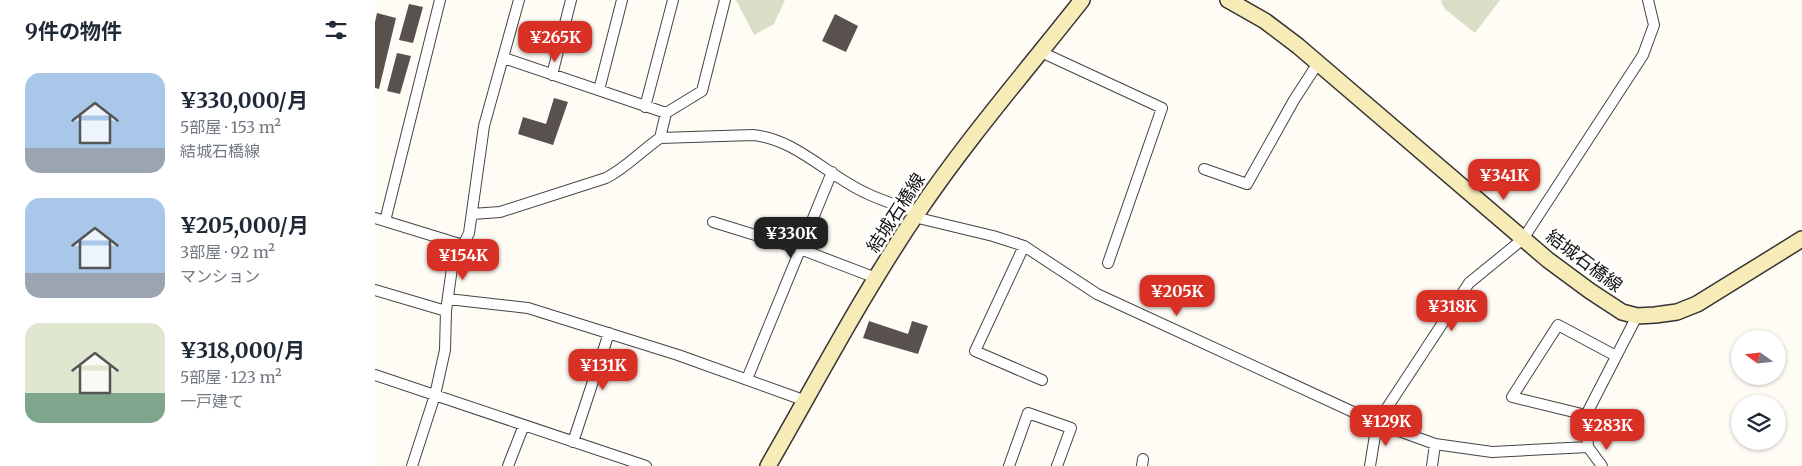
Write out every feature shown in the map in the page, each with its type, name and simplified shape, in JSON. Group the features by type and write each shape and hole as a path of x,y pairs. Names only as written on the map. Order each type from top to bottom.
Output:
{"main road":[{"name":"結城石橋線","path":"768,466 877,278 916,215 947,171 1082,0"},
{"name":"結城石橋線","path":"1237,2 1281,32 1523,238 1590,291 1622,312 1637,316 1677,312 1697,304 1802,239"}],"street":[{"path":"440,0 380,220 463,245"},
{"path":"412,466 435,395 445,350 446,312 452,268 469,232 484,126 519,0"},
{"path":"552,75 571,0"},
{"path":"599,90 622,0"},
{"path":"645,107 673,0"},
{"path":"472,214 500,212 606,178 620,171 660,138 666,113 702,91 725,0"},
{"path":"1370,466 1377,423 1469,283 1523,238 1643,55 1654,26 1648,0"},
{"path":"1041,52 1162,108 1108,263"},
{"path":"504,58 666,113"},
{"path":"1204,168 1247,184 1294,100 1318,63"},
{"path":"660,138 763,136 783,142 865,193 916,215 1024,246 1097,294 1377,423 1435,444 1492,452 1588,447"},
{"path":"747,379 832,172"},
{"path":"713,222 800,249 877,278"},
{"path":"1024,246 975,351 1042,380"},
{"path":"375,290 446,312"},
{"path":"448,299 527,308 747,379 805,401"},
{"path":"1602,466 1588,447 1586,415 1637,316"},
{"path":"1586,415 1512,397 1558,325 1616,356"},
{"path":"573,442 609,333"},
{"path":"375,375 573,442 617,461 646,466"},
{"path":"1009,466 1028,413 1071,428 1057,466"},
{"path":"508,466 524,425"},
{"path":"1432,466 1435,444"}],"green space":[{"path":"736,0 785,0 774,24 754,35"},
{"path":"1442,0 1500,0 1475,33 1445,9 1441,2"}],"building":[{"path":"409,4 423,7 413,43 399,40"},
{"path":"377,13 396,18 379,89 375,88 375,22"},
{"path":"835,14 858,26 846,52 822,41"},
{"path":"397,53 411,56 400,94 387,91"},
{"path":"554,98 568,102 553,145 518,134 523,117 546,124"},
{"path":"869,321 908,334 912,321 928,326 918,354 863,338"}]}
